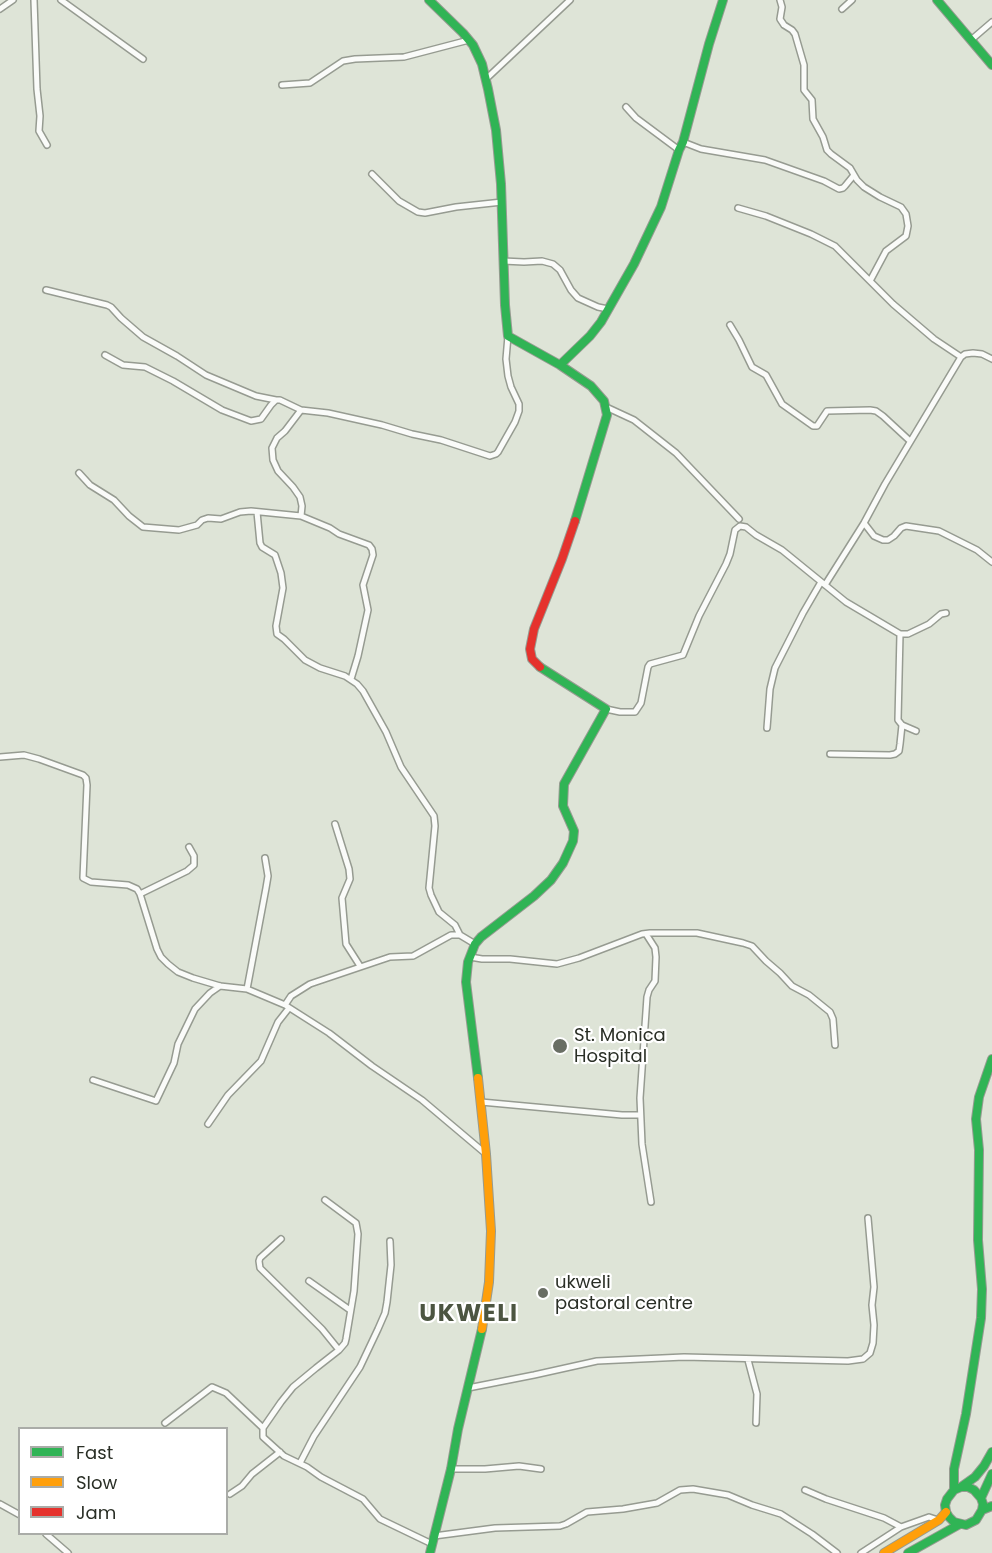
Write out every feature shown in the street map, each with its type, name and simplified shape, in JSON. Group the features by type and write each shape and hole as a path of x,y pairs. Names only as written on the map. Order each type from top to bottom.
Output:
{"main road":[{"path":"429,0 473,45 486,79 498,142 508,336 560,365 591,386 599,394 608,415 584,495 534,630 530,649 532,659 536,664 606,709 563,790 563,806 572,824 573,841 563,863 551,880 475,944 466,972 486,1154 491,1231 489,1282 484,1320 431,1553"},
{"path":"560,365 601,322 634,264 661,207 683,142 723,0"},
{"path":"937,0 992,65"},
{"path":"958,1489 954,1469 966,1414 981,1318 982,1289 978,1240 979,1150 976,1119 979,1097 992,1059"},
{"path":"884,1553 939,1520 946,1512 947,1499 981,1471 992,1452"},
{"path":"946,1512 954,1522 960,1524 976,1520 982,1510 981,1498 992,1474"},
{"path":"958,1489 968,1487 981,1498"},
{"path":"982,1510 992,1506"},
{"path":"914,1552 960,1524"}],"street":[{"path":"0,9 13,0"},
{"path":"34,0 39,130 47,145"},
{"path":"61,0 143,59"},
{"path":"486,79 570,0"},
{"path":"780,0 782,7 780,19 784,26 795,34 804,64 804,90 812,100 813,119 829,153 850,168 859,182 869,191 904,209 908,230 906,236 886,251 870,281"},
{"path":"842,9 852,0"},
{"path":"971,40 992,22"},
{"path":"282,85 310,83 343,62 355,59 404,57 469,40"},
{"path":"626,107 636,118 679,150"},
{"path":"683,142 701,149 780,164 839,189 843,188 854,175"},
{"path":"372,174 399,201 418,212 425,213 502,202"},
{"path":"738,208 766,216 825,241 842,251 893,304 934,339 961,357"},
{"path":"503,261 542,261 553,264 560,270 578,298 608,309"},
{"path":"46,290 111,307 143,336 206,375 256,396 283,401 302,410 372,422 441,440 490,456 498,452 502,446 519,411 519,404 508,376 506,359 508,336"},
{"path":"730,325 752,367 766,375 782,404 813,426 817,426 827,411 870,410 883,416 910,441"},
{"path":"767,728 770,689 776,668 803,613 864,523 961,357 973,352 992,359"},
{"path":"105,355 123,365 145,367 222,410 250,421 261,419 276,400"},
{"path":"606,406 634,420 676,453 739,519"},
{"path":"301,516 300,496 278,471 273,460 272,448 277,438 302,410"},
{"path":"79,473 90,485 114,500 134,521 146,527 179,530 197,525 208,518 221,519 240,512 257,512 301,516 347,538 367,543 373,555 363,585 368,610 351,679"},
{"path":"257,512 260,543 262,547 275,555 281,573 283,588 276,626 277,634 304,660 351,679 363,691 386,732 401,767 434,816 429,888 439,912 455,925 460,935"},
{"path":"864,523 874,536 884,540 888,540 906,526 939,531 977,550 992,562"},
{"path":"606,709 635,712 641,703 650,664 677,657 685,652 699,616 726,564 737,527 746,527 771,542 856,608 900,634 908,634 946,613"},
{"path":"830,753 890,755 899,751 902,725 898,717 900,634"},
{"path":"902,725 916,731"},
{"path":"0,757 24,755 86,778 85,881 137,888 157,949 161,957 178,972 220,986 247,989 287,1007 329,1033 422,1100 486,1154"},
{"path":"335,824 350,879 342,898 346,944 360,966"},
{"path":"140,894 187,871 194,865 194,856 189,847"},
{"path":"247,989 268,876 265,858"},
{"path":"470,957 556,964 646,934 697,933 743,943 752,946 792,986 809,995 830,1012 833,1019 835,1045"},
{"path":"208,1124 228,1095 261,1061 291,996 305,987 360,966 390,957 412,956 451,934 460,935 475,944"},
{"path":"646,934 655,948 656,957 655,981 647,997 640,1115 651,1202"},
{"path":"93,1080 156,1101 174,1063 178,1044 195,1009 202,1000 220,986"},
{"path":"481,1102 640,1115"},
{"path":"325,1200 352,1219 357,1226 356,1266 350,1310 345,1343 293,1387 263,1428 263,1437 288,1458 359,1497 380,1519 433,1540 495,1528 560,1526 587,1512 657,1503 680,1490 693,1489 728,1496 781,1514 837,1553"},
{"path":"468,1388 597,1361 684,1357 848,1361 867,1357 873,1343 874,1325 872,1305 874,1287 868,1218"},
{"path":"280,1239 260,1258 258,1265 322,1329 339,1350"},
{"path":"300,1463 314,1436 360,1367 385,1313 391,1265 390,1241"},
{"path":"309,1281 350,1310"},
{"path":"748,1359 757,1394 756,1423"},
{"path":"165,1423 212,1387 226,1393 263,1428"},
{"path":"230,1494 280,1452"},
{"path":"451,1469 519,1466 541,1469"},
{"path":"805,1490 885,1518 901,1527"},
{"path":"0,1504 18,1514"},
{"path":"861,1553 901,1527 928,1517 939,1520"},
{"path":"48,1535 68,1553"}],"traffic: fast":[{"path":"429,0 473,45 482,64 488,89 496,130 501,184 508,336 560,365 591,386 604,401 607,415 575,521"},
{"path":"560,365 601,322 634,264 661,207 683,142 723,0"},
{"path":"937,0 992,65"},
{"path":"478,1078 466,982 468,962 475,944 481,937 534,896 551,880 563,863 573,841 574,831 563,806 564,784 606,709 540,667"},
{"path":"954,1490 954,1469 966,1414 981,1318 982,1289 978,1240 979,1150 976,1119 979,1097 992,1059"},
{"path":"430,1553 482,1329"},
{"path":"961,1487 974,1490 983,1504 976,1520 966,1525 954,1522 949,1517 945,1505 947,1499 954,1490 975,1477 992,1452"},
{"path":"981,1498 992,1474"},
{"path":"982,1510 992,1506"},
{"path":"908,1553 960,1524"}],"traffic: slow":[{"path":"478,1078 491,1231 489,1282 482,1329"},
{"path":"884,1553 939,1520 946,1512"}],"traffic: jam":[{"path":"540,667 532,659 530,649 534,629 575,521"}],"place":[{"name":"St. Monica Hospital","path":"560,1046"},
{"name":"ukweli pastoral centre","path":"543,1293"}],"district":[{"name":"UKWELI","path":"469,1315"}]}
